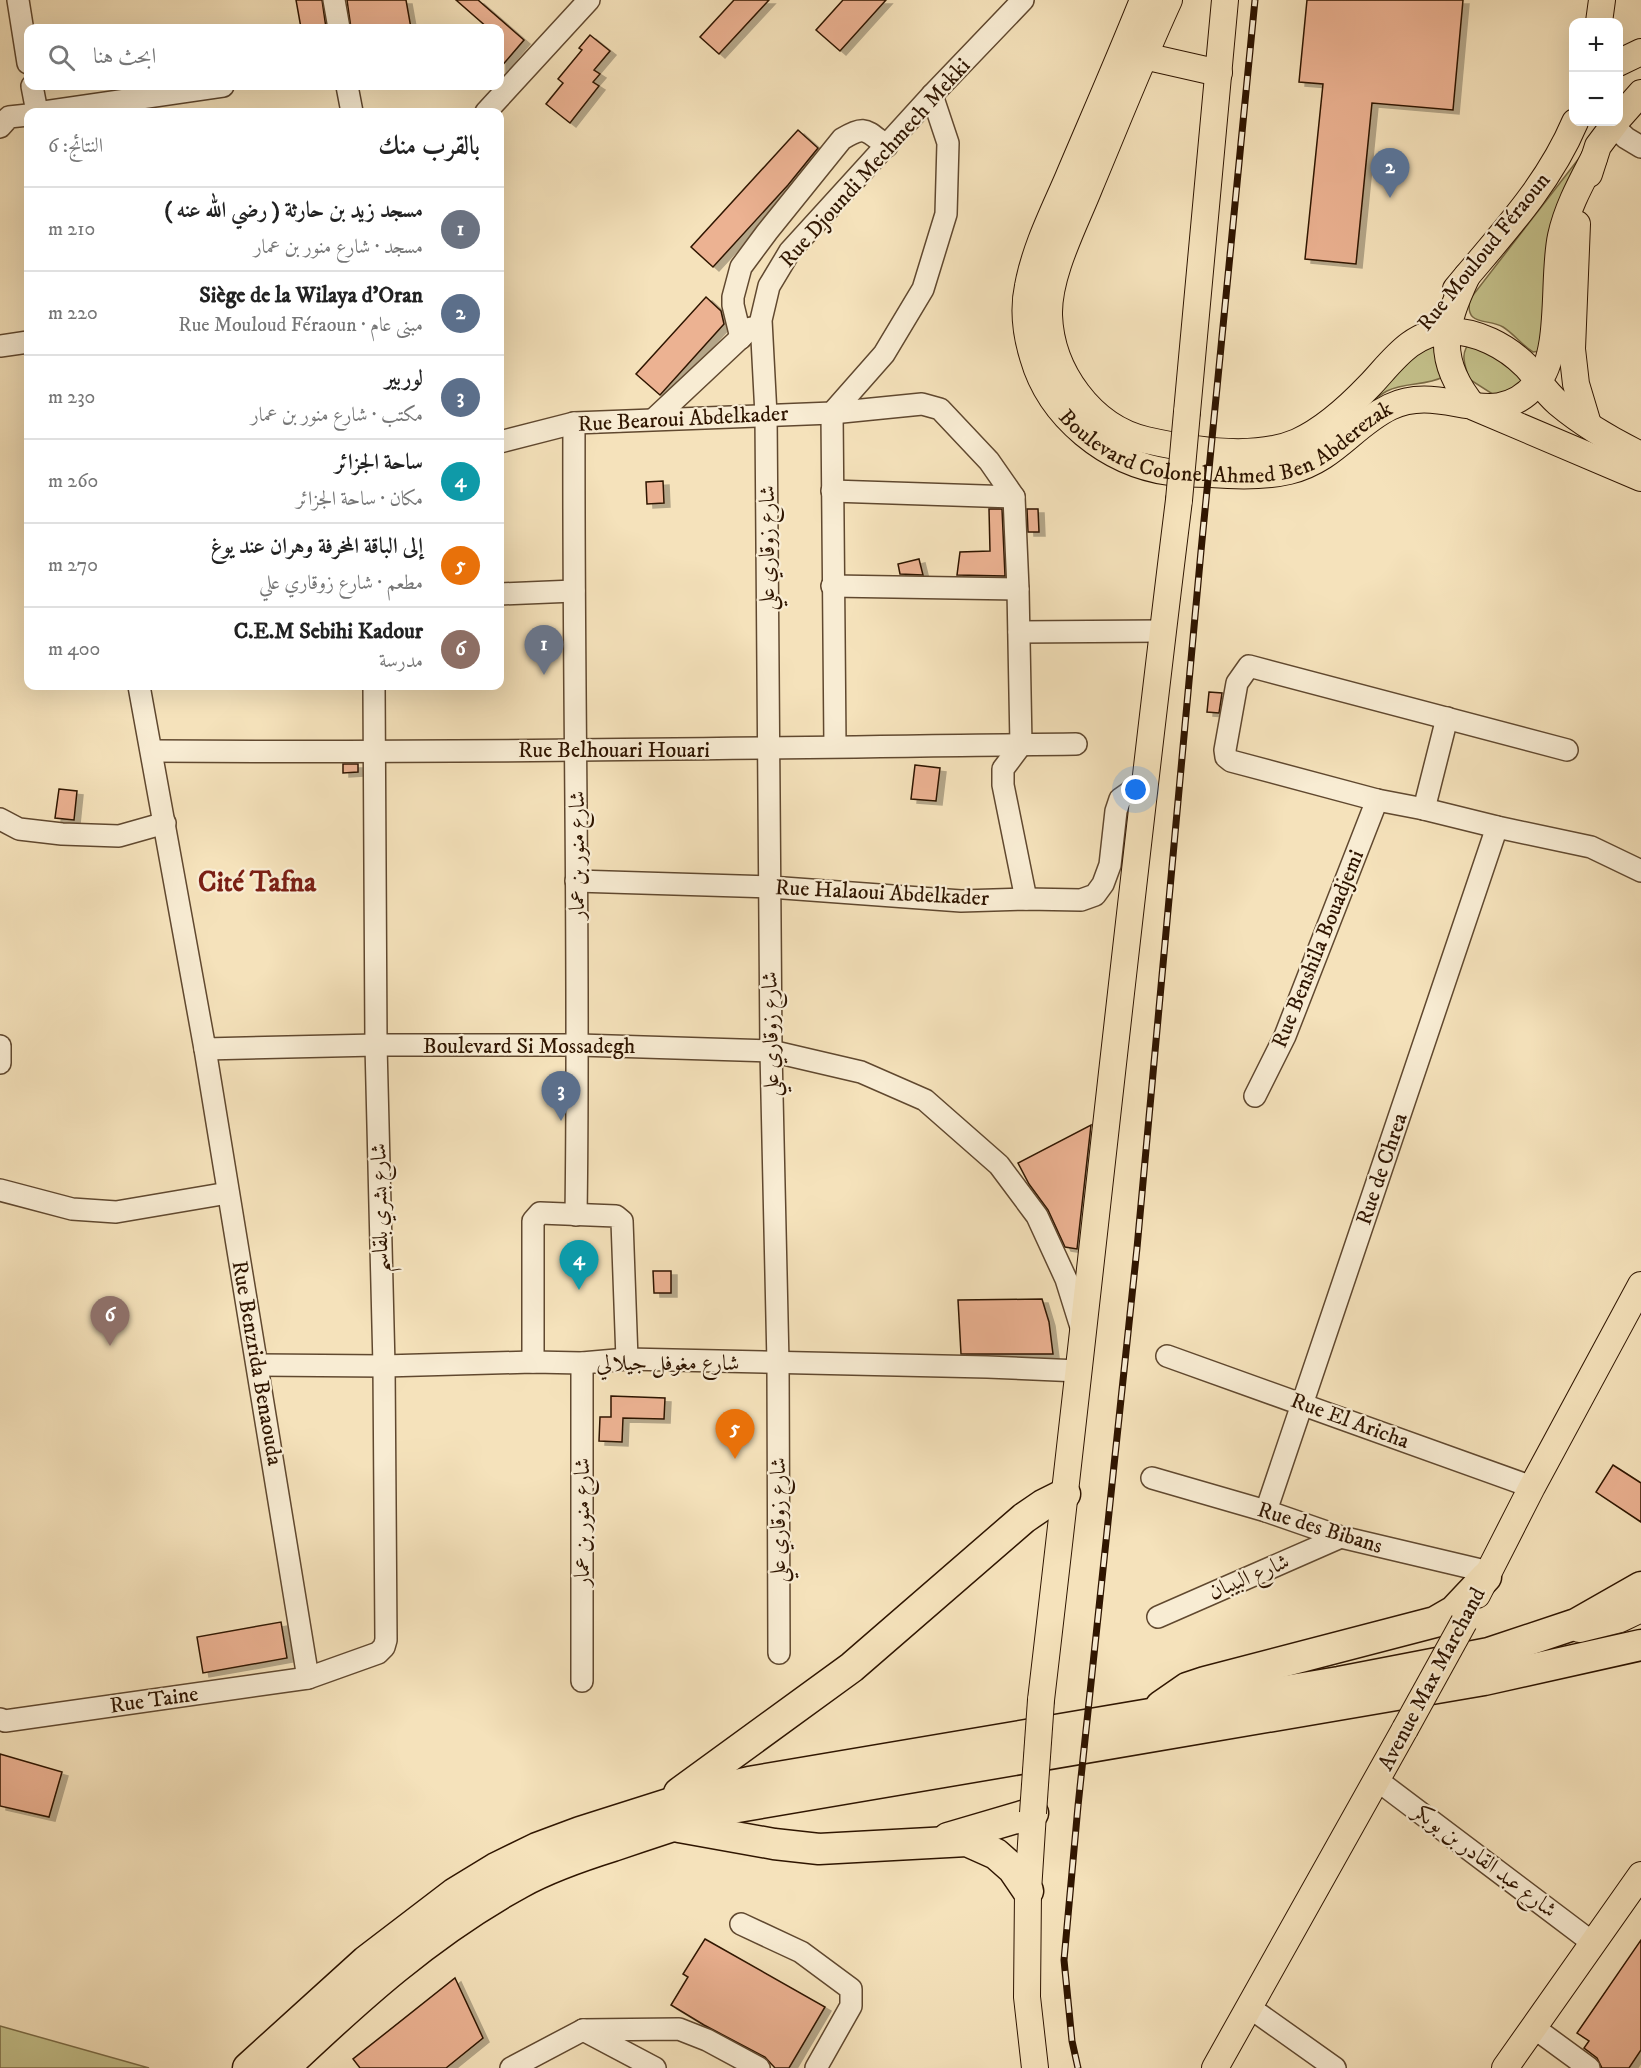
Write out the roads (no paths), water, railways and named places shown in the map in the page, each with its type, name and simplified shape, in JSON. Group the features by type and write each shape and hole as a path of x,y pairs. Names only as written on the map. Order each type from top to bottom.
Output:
{"highway":[{"path":"668,1815 852,1667 1024,1518 1065,1494"},
{"path":"1152,1713 1179,1693 1196,1684 1435,1622 1454,1611 1488,1574"},
{"path":"284,2068 378,1982 428,1941 521,1882 668,1815 706,1792 749,1782 1339,1682 1489,1653 1576,1624 1641,1587"},
{"path":"248,2068 366,1961 454,1893 496,1868 537,1848 668,1815 726,1809 1484,1680 1641,1645"},
{"path":"931,1842 1033,1813"},
{"path":"668,1815 774,1844 819,1849 967,1841 996,1854 1013,1869 1028,1891"}],"main road":[{"name":"Boulevard Colonel Ahmed Ben Abderezak","path":"1143,0 1047,226 1028,284 1025,303 1026,324 1036,367 1048,393 1068,420 1108,450 1146,467 1168,472 1233,476 1288,471 1312,463 1331,452 1369,420 1389,407 1409,399 1445,400 1474,407"},
{"name":"Boulevard Colonel Ahmed Ben Abderezak","path":"1169,0 1067,242 1052,289 1049,314 1053,340 1061,368 1077,393 1096,414 1117,429 1140,438 1164,444 1229,452 1282,447 1312,434 1327,424 1370,386 1404,347 1427,336 1447,331"},
{"path":"1035,2068 1028,1998 1028,1891 1041,1700 1162,631 1179,500 1225,0"},
{"path":"1600,18 1602,0"},
{"path":"1623,61 1641,52"},
{"path":"1144,56 1219,73"},
{"path":"1623,112 1641,93"},
{"name":"Rue Mouloud Féraoun","path":"1404,347 1467,276 1543,182 1573,126"},
{"path":"1588,424 1576,384 1573,364 1572,329 1578,217 1598,146 1611,126"},
{"path":"1474,407 1487,409 1503,406 1517,399 1538,382 1547,364 1552,348 1557,262 1561,235 1569,207 1594,158"},
{"path":"1467,276 1450,314 1447,347 1452,371 1463,394 1474,407 1641,478"},
{"path":"1447,331 1473,335 1499,345 1527,367 1555,400 1622,446 1641,455"},
{"name":"Avenue Max Marchand","path":"1215,2068 1464,1622 1532,1487 1641,1286"},
{"path":"1489,1653 1620,1619 1641,1609"},
{"path":"1608,1653 1641,1635"},
{"path":"1505,2068 1641,1875"}],"street":[{"path":"18,0 24,38"},
{"path":"334,0 338,24"},
{"name":"Rue Djoundi Mechmech Mekki","path":"766,415 761,320 769,286 790,251 932,95 1023,0"},
{"path":"490,108 585,1"},
{"path":"33,90 36,108"},
{"path":"72,108 195,90"},
{"path":"348,90 351,108"},
{"path":"835,746 832,413 884,354 923,289 946,214 948,143 932,95"},
{"path":"0,127 9,117 24,115"},
{"path":"1617,126 1626,138 1641,147"},
{"path":"741,338 733,297 741,267 767,232 842,139 856,130 864,130 887,146"},
{"path":"654,419 761,320"},
{"path":"0,346 24,343"},
{"name":"Rue Bearoui Abdelkader","path":"504,441 574,423 832,413 922,404 940,409 989,461 1014,496"},
{"name":"شارع زوقاري علي","path":"766,415 771,1051 778,1363 779,1653"},
{"name":"شارع منور بن عمار","path":"574,423 579,1045 576,1215"},
{"path":"832,490 1014,496 1021,745 1003,768 1003,785 1026,899"},
{"path":"832,586 1018,589"},
{"path":"504,594 574,591"},
{"path":"1019,632 1162,631"},
{"path":"1567,750 1249,666 1236,683 1225,750 1226,757 1231,761 1377,800 1592,847 1641,871"},
{"path":"140,690 205,1049"},
{"name":"شارع بشري بلقاسم","path":"308,1678 378,1653 384,1647 386,1640 384,1366 376,1046 374,690"},
{"path":"1424,809 1447,718"},
{"name":"Rue Belhouari Houari","path":"152,751 373,753 1076,744"},
{"name":"Rue Halaoui Abdelkader","path":"576,881 770,887 961,902 1026,899 1081,900 1095,895 1103,884 1110,865 1116,810 1120,799 1130,792 1144,789"},
{"name":"Rue Benshila Bouadjemi","path":"1255,1096 1285,1036 1377,800"},
{"path":"0,819 19,829 62,834 119,836 165,823"},
{"name":"Rue de Chrea","path":"1266,1511 1497,827"},
{"name":"Boulevard Si Mossadegh","path":"205,1049 579,1045 771,1051 861,1072 925,1100 999,1165 1037,1216 1066,1279 1083,1334"},
{"path":"0,1046 0,1063"},
{"name":"Rue Benzrida Benaouda","path":"205,1049 308,1678"},
{"path":"0,1190 72,1209 116,1212 228,1193"},
{"path":"533,1362 533,1221 540,1213 616,1216 622,1221 627,1359"},
{"name":"Rue El Aricha","path":"1167,1356 1532,1487"},
{"name":"شارع مغوفل جيلالي","path":"258,1365 582,1363 627,1359 1079,1371"},
{"name":"شارع منور بن عمار","path":"582,1363 582,1681"},
{"name":"Rue des Bibans","path":"1152,1478 1266,1511 1341,1537 1488,1574"},
{"name":"شارع البيبان","path":"1158,1617 1341,1537"},
{"name":"Rue Taine","path":"0,1719 308,1678"},
{"name":"شارع عبد القادر بن بوبكر","path":"1377,1780 1593,1943"},
{"path":"741,1924 801,1952 851,1989 851,2006 816,2068"},
{"path":"1248,2007 1335,2068"},
{"path":"1533,2027 1589,2068"},
{"path":"511,2068 583,2030 678,2029 707,2040 759,2068"},
{"path":"583,2030 656,2068"}],"railway":[{"path":"1078,2068 1072,2041 1064,1960 1137,1248 1201,551 1255,0"}],"place":[{"name":"Siège de la Wilaya d'Oran","path":"1390,198"},
{"name":"مسجد زيد بن حارثة ( رضي الله عنه )","path":"544,675"},
{"name":"لوربير","path":"561,1121"},
{"name":"ساحة الجزائر","path":"579,1290"},
{"name":"C.E.M Sebihi Kadour","path":"110,1346"},
{"name":"إلى الباقة المخرفة وهران عند يوغ","path":"735,1459"}],"district":[{"name":"Cité Tafna","path":"257,882"}]}
